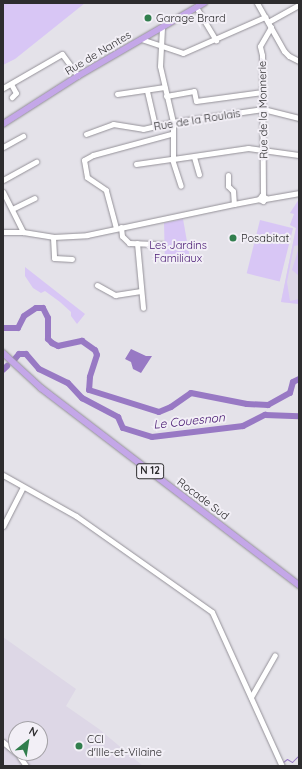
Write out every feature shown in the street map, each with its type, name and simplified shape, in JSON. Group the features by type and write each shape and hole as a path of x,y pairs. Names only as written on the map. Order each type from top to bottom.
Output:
{"main road":[{"name":"Rue de Nantes","path":"3,124 78,76 204,3"},
{"name":"Rocade Sud","path":"3,353 42,388 299,585"}],"street":[{"path":"257,3 289,56 299,61"},
{"path":"196,7 216,40"},
{"path":"270,25 298,7"},
{"path":"142,39 183,53 216,40 265,17"},
{"name":"Rue de la Monnerie","path":"262,198 264,150 260,46 270,25"},
{"path":"162,28 160,66 173,122 171,134 173,159 181,186"},
{"path":"3,88 62,54 64,54 78,76"},
{"path":"11,84 16,93 12,97"},
{"path":"117,94 147,91 164,87"},
{"path":"147,91 155,126"},
{"path":"166,96 194,91 196,101 262,92"},
{"name":"Rue de la Roulais","path":"86,134 113,124 143,129 173,122 263,109 299,118"},
{"path":"162,244 129,243 122,236 106,190 88,177 84,160 93,155 171,134"},
{"path":"3,147 23,136"},
{"path":"136,164 194,157 220,150 264,150 299,155"},
{"path":"194,157 199,174"},
{"path":"3,180 36,162"},
{"path":"228,175 228,186 233,191 234,204"},
{"path":"3,192 23,232"},
{"path":"3,232 23,232 53,237 87,235 262,198 299,193"},
{"path":"12,209 35,198"},
{"path":"53,237 54,258 72,259"},
{"path":"137,243 140,291 143,308"},
{"path":"96,285 115,295 140,291"},
{"path":"3,475 76,516 206,607 218,622 282,766"},
{"path":"3,526 23,487"},
{"path":"251,698 275,655"}],"shaded area":[{"path":"299,205 299,304 281,302 296,228 290,225"},
{"path":"131,349 146,356 152,356 141,373 133,369 131,362 125,359"},
{"path":"3,637 76,689 66,706 99,729 143,766 3,766"}],"green space":[{"path":"3,3 85,3 15,59 3,65"},
{"path":"299,199 299,245 294,246 287,282 290,301 299,299 299,304 281,302 296,228 290,225 294,214 290,213"},
{"name":"Les Jardins Familiaux","path":"183,219 191,264 165,263 164,223"},
{"path":"260,220 293,228 280,282 247,273"},
{"path":"299,247 299,274 298,275 292,270"},
{"path":"25,267 85,314 77,324 71,316 71,312 60,302 45,291 41,293 33,288 25,276"}],"waterway":[{"name":"Le Couesnon","path":"3,328 18,328 24,316 36,308 43,308 48,318 48,339 52,343 58,346 82,341 95,350 97,355 90,377 89,390 159,412 171,407 191,393 247,404 268,405 290,393 293,382 299,379"},
{"name":"Le Couesnon","path":"14,360 19,354 26,354 39,369 68,383 82,398 118,417 123,428 152,437 243,426 265,415 299,416"},
{"name":"Le Couesnon","path":"3,370 7,366"},
{"path":"283,762 287,759 292,762 299,755"}],"place":[{"name":"Garage Brard","path":"148,18"},
{"name":"Posabitat","path":"233,238"},
{"name":"CCI d'Ille-et-Vilaine","path":"79,746"}]}
